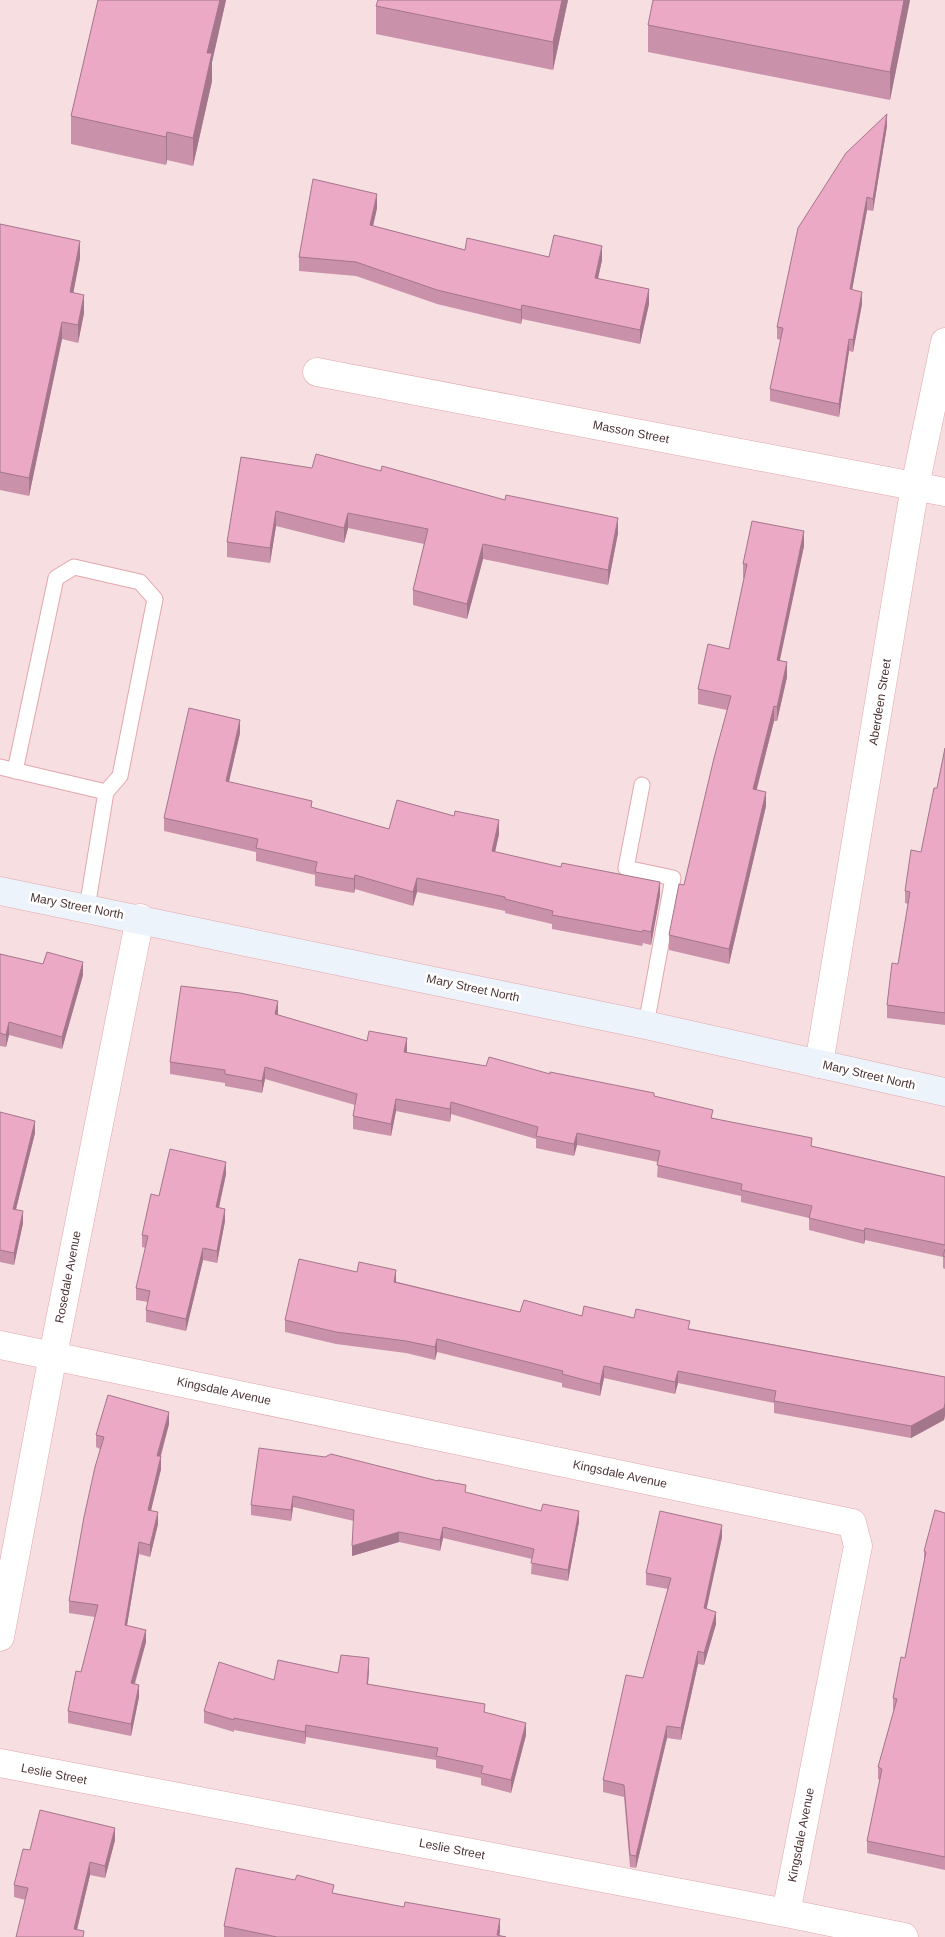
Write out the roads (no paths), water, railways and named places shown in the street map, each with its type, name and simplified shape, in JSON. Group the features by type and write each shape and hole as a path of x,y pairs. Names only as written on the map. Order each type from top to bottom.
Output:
{"street":[{"name":"Aberdeen Street","path":"820,1064 915,486 945,342"},
{"name":"Masson Street","path":"317,372 945,492"},
{"name":"Mary Street North","path":"0,891 140,918 646,1025 945,1092"},
{"name":"Rosedale Avenue","path":"0,1636 53,1355 140,918"},
{"name":"Kingsdale Avenue","path":"0,1345 852,1523 858,1546 786,1913"},
{"name":"Leslie Street","path":"0,1763 904,1937"}],"lane":[{"path":"87,908 106,792 120,776 155,599 140,582 74,567 56,578 7,769 106,792"},
{"path":"642,785 626,868 673,878 646,1025"}]}
